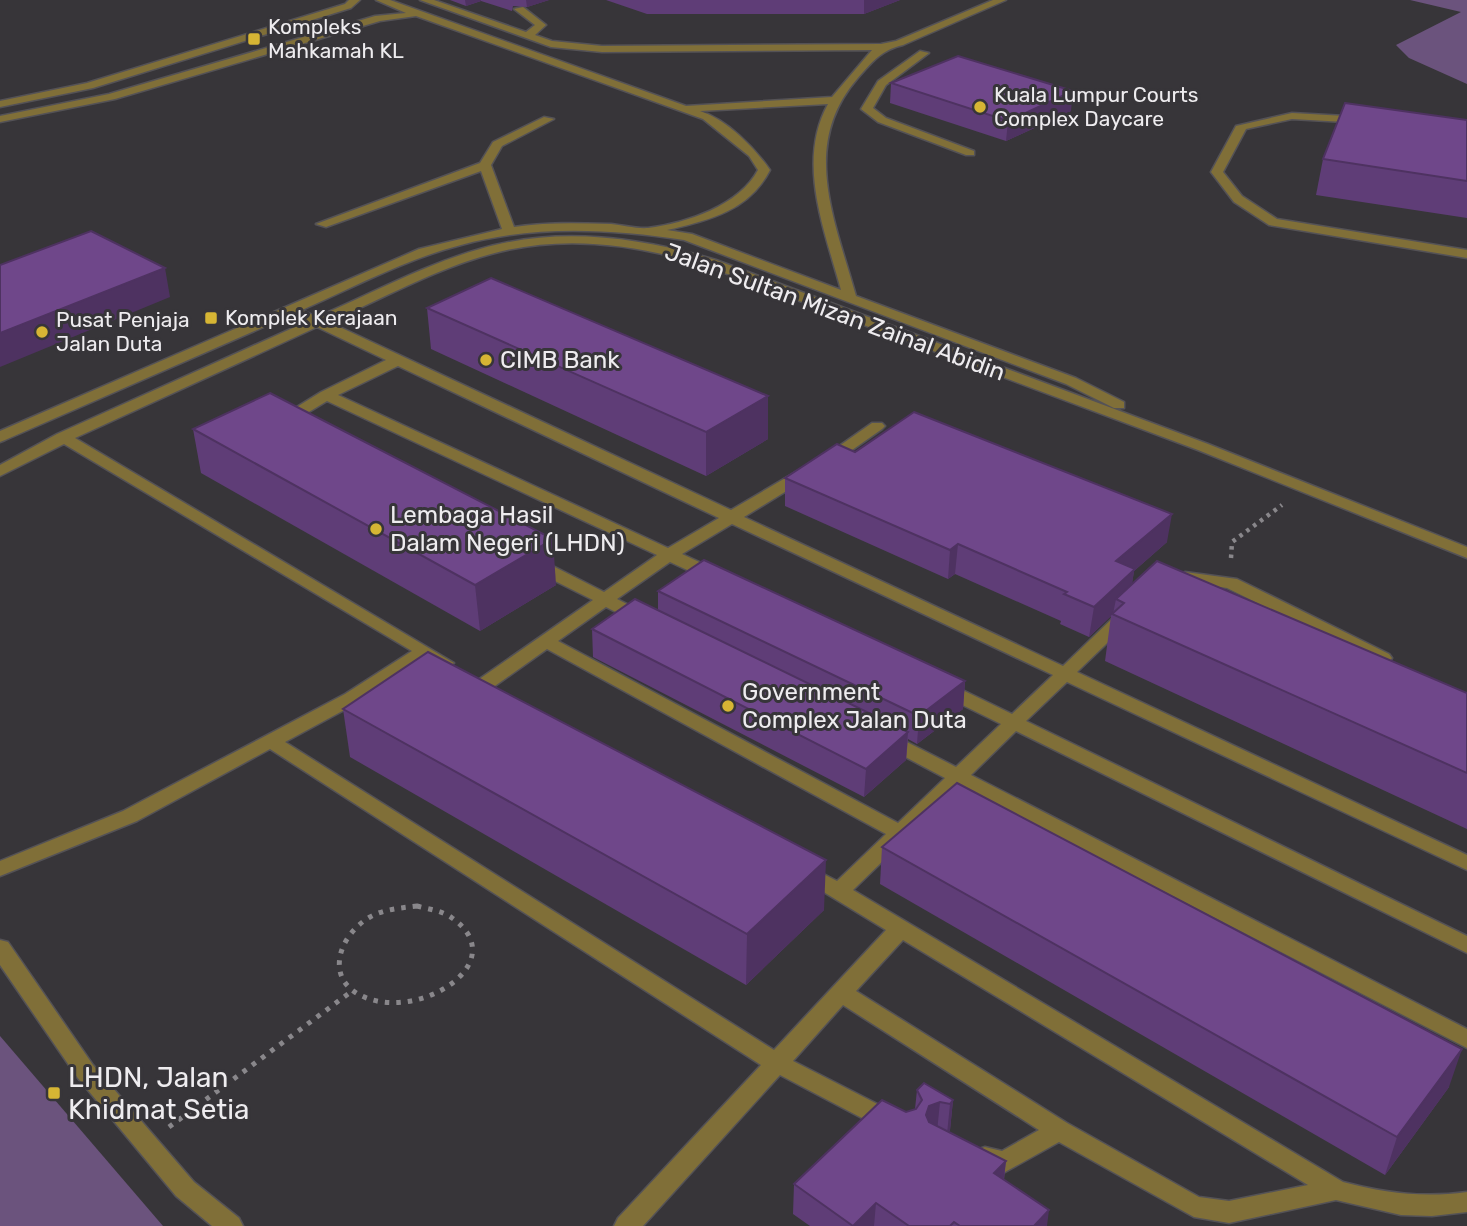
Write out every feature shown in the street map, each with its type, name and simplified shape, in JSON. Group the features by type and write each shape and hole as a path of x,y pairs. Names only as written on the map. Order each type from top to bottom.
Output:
{"street":[{"path":"0,104 89,86 348,6 355,0"},
{"path":"381,0 707,117 734,136 753,154 764,170 757,188 720,212 649,231"},
{"path":"425,0 551,44 602,49 881,47 899,43 1001,0"},
{"path":"519,9 541,25 527,36"},
{"path":"0,120 111,97 379,18 419,14"},
{"path":"818,47 854,63"},
{"path":"850,298 820,182 824,123 854,63 881,47"},
{"path":"924,53 883,83 867,109 882,120 970,153"},
{"path":"686,108 837,100"},
{"path":"1376,122 1292,116 1242,126 1217,172 1238,199 1273,222 1467,254"},
{"path":"322,224 485,165 497,144 548,119"},
{"path":"485,165 509,229"},
{"name":"Jalan Sultan Mizan Zainal Abidin","path":"0,437 289,309 453,241 509,229 546,226 649,231 687,237 1071,381 1203,447"},
{"name":"Jalan Sultan Mizan Zainal Abidin","path":"0,471 62,438 476,255 526,243 562,239 640,243 711,263 1203,447 1467,552"},
{"path":"289,309 1467,863"},
{"path":"288,433 282,425 285,418 398,360"},
{"path":"326,395 732,584"},
{"path":"472,678 545,641 670,554 840,452 877,426"},
{"path":"62,438 508,698"},
{"path":"520,555 654,625"},
{"path":"1164,585 1185,577 1231,583 1405,669"},
{"path":"839,891 1135,607"},
{"path":"545,641 898,832"},
{"path":"0,869 130,816 352,698 424,651"},
{"path":"928,681 1467,945"},
{"path":"874,733 1467,1039"},
{"path":"272,742 776,1063 905,1129"},
{"path":"792,864 1336,1190 1387,1204 1431,1209 1467,1202"},
{"path":"627,1226 901,928"},
{"path":"0,948 85,1072 185,1189 230,1226"},
{"path":"841,993 1059,1130 1194,1207 1229,1212 1336,1190"},
{"path":"965,1151 1005,1162 1059,1130"}],"path":[{"path":"1231,583 1232,542 1306,488"},
{"path":"417,906 438,909 456,918 468,931 473,946 471,961 463,976 431,999 387,1004 368,1000 352,991 340,977 337,960 342,943 354,928 372,916 394,908 417,906"},
{"path":"145,1143 243,1075 352,991"}],"shaded area":[{"path":"1410,0 1467,0 1467,84 1409,58 1396,45 1461,12"},
{"path":"0,1036 163,1226 0,1226"}],"building":[{"path":"958,56 1073,91 1008,121 891,83"},
{"path":"1345,103 1467,120 1467,181 1323,159"},
{"path":"91,231 165,268 0,333 0,265"},
{"path":"491,278 768,396 706,432 427,308"},
{"path":"270,393 553,539 475,585 193,429"},
{"path":"914,412 1172,514 1116,561 1135,569 1094,607 1064,594 1067,592 958,544 950,550 785,478 837,444 855,452"},
{"path":"704,560 965,681 919,716 658,591"},
{"path":"1157,561 1467,693 1467,773 1112,614 1124,603 1116,599"},
{"path":"635,599 908,732 866,769 592,629"},
{"path":"428,652 826,860 747,934 343,709"},
{"path":"957,783 1462,1049 1397,1137 882,847"},
{"path":"924,1083 953,1100 950,1104 940,1102 929,1106 926,1115 929,1122 1006,1161 994,1173 1049,1210 1034,1226 960,1226 954,1222 950,1226 909,1226 876,1203 853,1226 794,1184 882,1100 906,1112 916,1109 922,1100 917,1090"}],"place":[{"name":"Kompleks Mahkamah KL","path":"254,39"},
{"name":"Kuala Lumpur Courts Complex Daycare","path":"980,107"},
{"name":"Komplek Kerajaan","path":"211,318"},
{"name":"Pusat Penjaja Jalan Duta","path":"42,332"},
{"name":"CIMB Bank","path":"486,360"},
{"name":"Lembaga Hasil Dalam Negeri (LHDN)","path":"376,529"},
{"name":"Government Complex Jalan Duta","path":"728,706"},
{"name":"LHDN, Jalan Khidmat Setia","path":"54,1093"}]}
